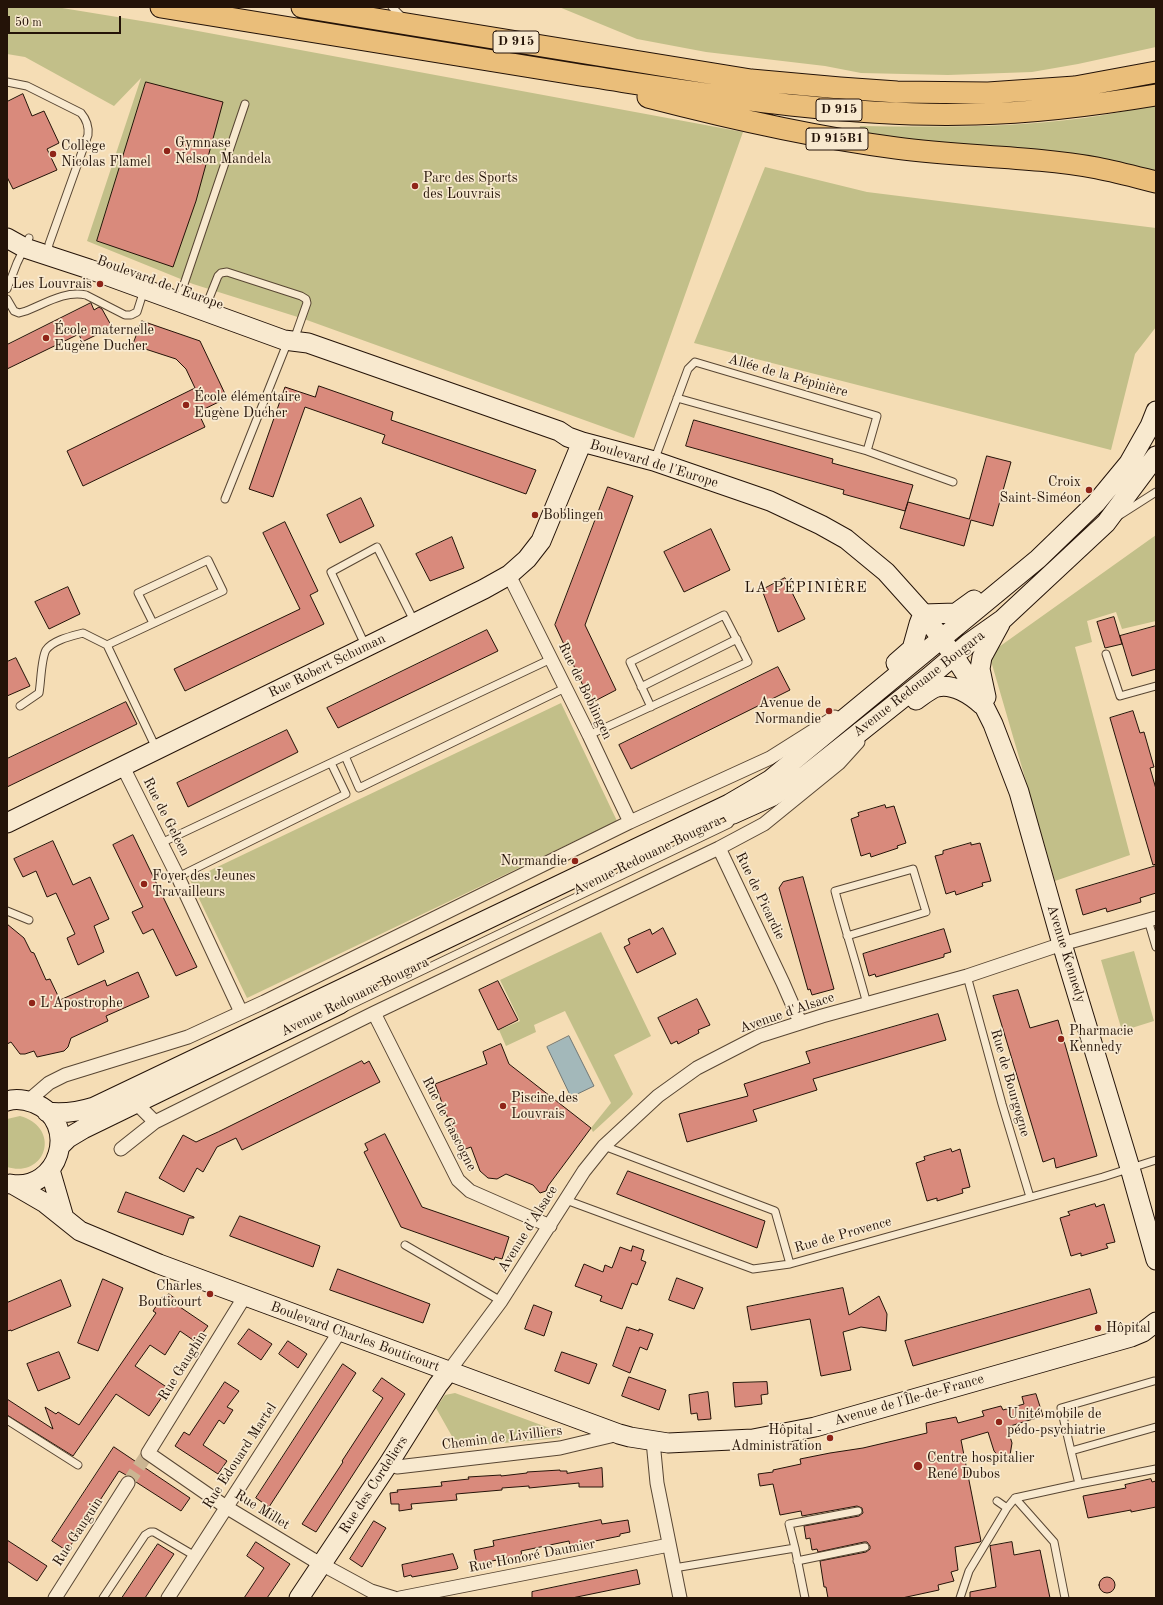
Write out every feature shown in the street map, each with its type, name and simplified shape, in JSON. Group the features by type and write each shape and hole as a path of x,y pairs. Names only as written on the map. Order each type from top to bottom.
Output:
{"main road":[{"name":"D 915","path":"161,7 523,66 748,101 801,107 893,113 1015,113 1104,104 1156,94"},
{"name":"D 915","path":"302,7 751,80 840,88 897,92 988,93 1075,86 1156,72"},
{"name":"D 915B1","path":"523,66 724,116 837,139 896,148 1039,161 1097,168 1156,182"}],"street":[{"name":"Boulevard de l'Europe","path":"7,238 182,290 206,306"},
{"name":"Boulevard de l'Europe","path":"48,250 144,289 206,306 559,431 582,442 654,461 770,501 821,525 846,539 886,572 923,614 954,656"},
{"name":"Avenue Redouane Bougara","path":"47,1112 77,1112 94,1107 729,804 770,780 1038,559 1096,503 1129,463 1150,426 1156,411"},
{"name":"Rue Robert Schuman","path":"7,822 415,623 509,575 527,559 540,541 582,442"},
{"name":"Avenue Redouane Bougara","path":"60,1146 68,1138 83,1129 142,1100 773,796 801,778 954,656 1003,619 1106,523 1156,456"},
{"name":"Rue de Boblingen","path":"509,575 552,659 630,822"},
{"path":"872,697 881,678 912,649 923,614 956,613 979,596 1006,586"},
{"path":"954,656 964,638 1002,600 1006,586"},
{"path":"993,724 980,669 982,657 1003,619"},
{"path":"852,737 882,704 926,666 937,649 941,638"},
{"name":"Avenue Kennedy","path":"954,656 976,690 993,724 1019,792 1062,944 1130,1168 1156,1260"},
{"path":"883,713 909,704 936,687 949,688 970,694 983,705"},
{"name":"Avenue Redouane Bougara","path":"28,1101 49,1083 65,1075 188,1037 241,1012 630,822 770,758 838,715 872,697"},
{"name":"Rue de Picardie","path":"800,1022 719,848 764,824 839,764 883,713"},
{"name":"Rue de Geleen","path":"123,766 178,877 241,1012"},
{"name":"Avenue Redouane Bougara","path":"121,1149 155,1122 374,1013 719,848"},
{"name":"Avenue d'Alsace","path":"448,1371 501,1301 584,1171 604,1146 658,1096 697,1068 759,1036 800,1022 967,976 1062,944 1152,919"},
{"name":"Rue de Gascogne","path":"374,1013 458,1180 470,1191 550,1226"},
{"path":"8,1100 19,1099 28,1101 39,1105 47,1112 54,1119 58,1127 60,1146 55,1163 40,1179 28,1184 11,1184"},
{"path":"142,1100 155,1122"},
{"path":"50,1170 64,1218"},
{"name":"Boulevard Charles Bouticourt","path":"11,1184 45,1203 80,1231 159,1264 619,1434 653,1440"},
{"name":"Rue Gaughin","path":"148,1453 245,1296"},
{"name":"Avenue de l'Île-de-France","path":"653,1440 668,1443 753,1439 815,1427 1131,1337 1143,1332 1156,1322"},
{"name":"Rue Edouard Martel","path":"168,1598 340,1331"},
{"name":"Rue des Cordeliers","path":"299,1598 448,1371"},
{"name":"Chemin de Livilliers","path":"389,1463 397,1467 560,1448 619,1434"},
{"path":"653,1440 657,1483 680,1598"},
{"name":"Rue Millet","path":"148,1453 226,1507 321,1564"},
{"name":"Rue Gauguin","path":"55,1598 128,1483"},
{"name":"Rue Honoré Daumier","path":"400,1598 670,1545"},
{"path":"321,1564 371,1592 394,1598"}],"lane":[{"path":"392,7 408,24"},
{"path":"7,82 27,86 81,113 87,120 89,128 88,135 48,250"},
{"path":"182,290 245,104"},
{"path":"7,289 27,243"},
{"path":"206,306 221,272 227,272 301,296 306,299 307,303 297,339 225,499"},
{"path":"7,299 14,311 19,313 26,312 69,294 79,293 86,295 125,315 132,315 137,312 144,289"},
{"name":"Allée de la Pépinière","path":"654,461 688,369 695,362 877,416 867,451"},
{"path":"677,398 867,451 953,482"},
{"path":"1106,523 1156,492"},
{"path":"366,647 331,572 377,547 415,623"},
{"path":"107,645 153,624 223,591 208,560 138,593 153,624"},
{"path":"589,735 651,707 748,662 724,615 630,662 651,707"},
{"path":"20,706 39,694 44,658 47,650 61,639 83,633 107,645 157,749"},
{"path":"641,687 736,639"},
{"path":"1106,654 1120,696 1156,686"},
{"path":"161,842 552,659"},
{"path":"345,756 359,788 565,688"},
{"path":"178,877 346,794 331,763"},
{"path":"847,936 926,912 913,869 835,892 847,936 852,948 867,1004"},
{"path":"7,911 29,920"},
{"path":"1152,919 1156,947"},
{"name":"Rue de Bourgogne","path":"967,976 1030,1197"},
{"path":"604,1146 775,1211 790,1264"},
{"name":"Rue de Provence","path":"566,1200 753,1269 790,1264 1156,1160"},
{"path":"405,1245 501,1301"},
{"path":"1079,1484 1061,1408 1154,1381"},
{"path":"7,1420 78,1465"},
{"path":"1071,1451 1156,1427"},
{"path":"960,1598 969,1571 1007,1508 1015,1498 1156,1469"},
{"path":"1015,1498 1054,1542 1065,1598"},
{"path":"997,1501 1007,1508"},
{"path":"805,1598 789,1524 858,1511"},
{"path":"103,1598 145,1535 150,1532 154,1532 195,1556"},
{"path":"797,1561 865,1547"},
{"path":"674,1568 794,1548"}],"shaded area":[{"name":"Parc des Sports des Louvrais","path":"7,7 56,7 160,24 743,132 634,438 304,319 193,284 87,241 141,78 114,106 25,57 7,54"},
{"path":"559,7 1156,7 1156,47 1078,64 1032,72 948,75 861,73 825,66 706,52 637,39"},
{"path":"1156,105 1156,172 858,135 860,126 944,127 1028,124 1093,117"},
{"path":"765,167 867,192 1156,228 1156,327 1135,354 1111,450 694,343"},
{"path":"1156,535 1156,621 1122,629 1116,612 1087,621 1092,642 1075,647 1130,855 1055,881 989,654"},
{"path":"561,703 617,821 247,998 190,880"},
{"path":"601,932 651,1036 614,1055 633,1094 593,1132 591,1128 611,1103 565,1011 534,1025 536,1032 506,1046 499,1030 520,1021 500,980"},
{"path":"1134,951 1154,1021 1122,1031 1101,960"},
{"path":"569,1036 594,1086 571,1097 547,1047"},
{"path":"20,1116 33,1122 41,1131 45,1141 44,1150 39,1159 31,1166 20,1169 7,1167 7,1119"},
{"path":"455,1393 560,1432 560,1438 458,1447 436,1408 445,1395"}],"building":[{"name":"Gymnase Nelson Mandela","path":"146,82 223,102 196,201 173,267 97,241"},
{"path":"23,94 32,116 44,111 59,143 47,149 57,170 13,189 7,177 7,102"},
{"name":"École maternelle Eugène Ducher","path":"91,303 94,310 99,307 102,309 112,327 82,342 79,334 7,369 7,345"},
{"name":"École élémentaire Eugène Ducher","path":"142,321 200,341 227,398 198,412 205,427 83,486 67,451 195,388 186,369 176,359 133,345"},
{"path":"319,386 393,412 391,420 536,470 526,494 382,443 385,435 305,407 273,497 249,489 285,387 315,397"},
{"path":"694,420 833,459 832,463 913,485 905,511 843,494 844,490 686,446"},
{"path":"987,456 1011,462 993,526 971,520 964,546 900,528 908,502 969,519"},
{"path":"608,487 633,496 585,625 616,690 591,703 555,625"},
{"path":"361,498 374,526 340,543 327,515"},
{"path":"285,522 318,591 310,595 324,624 185,691 174,669 300,609 263,533"},
{"path":"711,529 730,570 684,592 664,552"},
{"path":"452,537 464,568 430,581 416,554"},
{"path":"785,578 805,619 778,632 762,590"},
{"path":"68,587 80,614 49,629 35,602"},
{"path":"1114,617 1122,644 1105,648 1097,622"},
{"path":"1156,626 1156,669 1132,676 1120,636"},
{"path":"487,630 498,651 338,728 327,708"},
{"path":"16,658 30,686 7,696 7,662"},
{"path":"778,667 790,690 631,769 619,745"},
{"path":"126,702 137,724 7,787 7,759"},
{"path":"1133,711 1140,733 1144,732 1154,767 1150,768 1156,789 1156,864 1153,865 1110,718"},
{"path":"287,730 298,752 188,807 177,783"},
{"path":"885,805 886,808 894,806 906,843 897,846 898,848 871,857 870,853 861,856 851,819 859,816 858,813"},
{"name":"Foyer des Jeunes Travailleurs","path":"133,835 197,967 176,976 153,929 143,934 132,912 143,907 113,845"},
{"path":"53,841 73,885 90,877 109,919 94,926 104,952 78,965 67,938 75,934 56,893 47,897 36,871 23,877 14,859"},
{"path":"971,843 971,845 980,843 991,881 982,883 983,886 956,895 955,891 946,894 935,856 943,854 943,851"},
{"path":"1156,866 1156,893 1140,898 1141,902 1107,912 1106,908 1083,915 1076,890"},
{"path":"803,877 834,989 812,995 810,989 808,990 779,888 783,882"},
{"name":"L'Apostrophe","path":"7,924 24,938 31,952 34,953 46,980 50,979 60,1000 105,980 107,986 138,972 149,997 106,1016 108,1021 71,1038 68,1047 64,1051 37,1057 34,1051 20,1054 11,1042 7,1044"},
{"path":"663,928 676,954 637,973 624,947 630,944 628,939 650,929 652,934"},
{"path":"944,929 951,952 944,954 944,957 876,977 875,974 869,976 863,954"},
{"path":"498,981 518,1020 498,1030 479,990"},
{"path":"1018,990 1030,1028 1058,1020 1097,1156 1056,1168 1054,1158 1043,1162 993,996"},
{"path":"697,999 710,1025 698,1030 699,1033 678,1044 677,1041 671,1044 658,1018"},
{"path":"938,1014 946,1040 813,1079 817,1090 753,1110 757,1121 687,1142 679,1114 748,1096 744,1084 810,1063 806,1052"},
{"name":"Piscine des Louvrais","path":"501,1044 509,1064 591,1128 548,1186 546,1191 540,1193 533,1185 506,1174 497,1179 488,1178 480,1171 471,1147 460,1151 435,1084 487,1064 483,1052"},
{"path":"362,1061 364,1064 369,1061 380,1082 242,1150 236,1138 217,1147 203,1172 197,1168 184,1192 159,1178 183,1135 196,1142"},
{"path":"385,1134 422,1207 509,1237 502,1259 495,1257 494,1260 401,1227 364,1152 368,1150 365,1144"},
{"path":"951,1149 952,1152 960,1149 970,1187 962,1189 963,1193 937,1201 937,1198 927,1201 916,1163 925,1160 924,1157"},
{"path":"628,1171 765,1221 757,1248 617,1194"},
{"path":"126,1192 194,1218 189,1218 183,1235 118,1212"},
{"path":"1095,1204 1096,1207 1104,1204 1115,1242 1106,1244 1108,1248 1081,1256 1081,1253 1071,1256 1060,1218 1070,1215 1068,1212"},
{"path":"240,1216 320,1246 313,1267 230,1236"},
{"path":"633,1246 644,1250 641,1260 646,1262 637,1285 632,1283 622,1309 600,1301 602,1296 575,1286 584,1264 603,1272 605,1265 612,1268 620,1247 631,1251"},
{"path":"338,1269 430,1304 423,1323 330,1290"},
{"path":"677,1278 703,1288 694,1309 669,1300"},
{"path":"103,1279 123,1288 98,1351 78,1343"},
{"path":"61,1280 71,1306 11,1331 7,1331 7,1303"},
{"path":"843,1288 849,1315 879,1296 887,1314 886,1331 861,1327 843,1332 851,1370 821,1376 810,1319 751,1330 747,1307"},
{"path":"1090,1289 1097,1313 913,1366 905,1341"},
{"path":"169,1294 180,1302 177,1305 208,1326 196,1342 180,1331 165,1355 150,1345 135,1366 168,1388 149,1416 116,1394 73,1456 7,1415 7,1399 53,1429 45,1407 56,1414 58,1412 79,1425 156,1313 153,1311 162,1297 165,1299"},
{"path":"534,1305 552,1312 544,1336 525,1329"},
{"path":"627,1327 653,1334 647,1350 640,1347 630,1373 613,1366"},
{"path":"249,1329 272,1344 261,1360 238,1344"},
{"path":"288,1341 307,1354 298,1368 279,1354"},
{"path":"59,1352 70,1378 38,1391 27,1364"},
{"path":"562,1352 597,1364 589,1384 555,1371"},
{"path":"343,1364 356,1373 269,1507 256,1498"},
{"path":"629,1377 666,1390 659,1410 622,1396"},
{"path":"382,1378 405,1394 316,1532 302,1524 383,1398 373,1391"},
{"path":"225,1382 239,1391 227,1407 233,1410 224,1424 219,1420 203,1445 227,1461 218,1474 175,1446 184,1432 189,1435"},
{"path":"767,1382 768,1394 761,1395 762,1404 735,1407 733,1383"},
{"path":"708,1392 711,1419 698,1420 697,1413 691,1414 689,1395"},
{"path":"1036,1394 1043,1416 1007,1427 1012,1443 1008,1458 1001,1459 994,1451 988,1432 961,1440 981,1541 955,1547 958,1570 951,1572 954,1581 938,1585 939,1590 902,1598 828,1598 826,1587 824,1587 820,1561 866,1552 870,1549 870,1546 867,1542 864,1542 818,1552 817,1549 812,1550 810,1538 806,1539 804,1526 859,1516 863,1513 862,1508 857,1506 802,1516 801,1511 780,1515 773,1484 760,1486 758,1474 773,1472 773,1470 801,1464 800,1459 863,1448 927,1433 926,1423 956,1417 958,1423 984,1416 982,1411 1001,1406 1003,1410 1024,1404 1022,1397"},
{"path":"114,1447 190,1498 181,1511 136,1482 133,1476 126,1475 119,1471 67,1551 52,1541"},
{"path":"602,1468 603,1487 579,1487 579,1483 529,1488 529,1486 502,1488 502,1490 456,1494 457,1500 411,1504 412,1509 399,1511 399,1504 391,1504 390,1493 398,1492 397,1490 442,1486 441,1482 469,1479 468,1477 501,1476 527,1472 560,1470 567,1471 567,1473"},
{"path":"1151,1479 1152,1482 1156,1481 1156,1507 1088,1518 1083,1496 1126,1488 1125,1485"},
{"path":"601,1520 602,1524 628,1520 630,1532 620,1534 620,1536 570,1546 569,1541 521,1551 522,1555 477,1564 474,1550 494,1546 493,1541"},
{"path":"374,1521 386,1528 362,1567 350,1559"},
{"path":"7,1540 47,1566 37,1581 7,1561"},
{"path":"256,1542 290,1564 267,1598 244,1598 264,1568 247,1556"},
{"path":"1012,1542 1014,1555 1040,1550 1050,1598 970,1598 970,1592 996,1587 990,1546"},
{"path":"158,1544 174,1554 145,1598 122,1598"},
{"path":"453,1554 458,1568 457,1569 404,1577 402,1565"},
{"path":"637,1570 640,1584 572,1598 532,1598 532,1592"},
{"path":"1107,1577 1113,1579 1115,1585 1113,1591 1107,1593 1101,1591 1099,1585 1101,1579"}],"tunnel":[{"path":"128,1483 148,1453"}],"place":[{"name":"Gymnase Nelson Mandela","path":"167,151"},
{"name":"Collège Nicolas Flamel","path":"53,154"},
{"name":"Parc des Sports des Louvrais","path":"415,186"},
{"name":"Les Louvrais","path":"100,284"},
{"name":"École maternelle Eugène Ducher","path":"46,338"},
{"name":"École élémentaire Eugène Ducher","path":"186,405"},
{"name":"Croix Saint-Siméon","path":"1089,490"},
{"name":"Boblingen","path":"535,515"},
{"name":"Avenue de Normandie","path":"829,711"},
{"name":"Normandie","path":"575,861"},
{"name":"Foyer des Jeunes Travailleurs","path":"144,884"},
{"name":"L'Apostrophe","path":"32,1003"},
{"name":"Pharmacie Kennedy","path":"1061,1039"},
{"name":"Piscine des Louvrais","path":"503,1106"},
{"name":"Charles Bouticourt","path":"210,1294"},
{"name":"Hôpital","path":"1098,1328"},
{"name":"Unité mobile de pédo-psychiatrie","path":"999,1422"},
{"name":"Hôpital - Administration","path":"830,1438"},
{"name":"Centre hospitalier René Dubos","path":"918,1466"}],"district":[{"name":"LA PÉPINIÈRE","path":"806,588"}]}
